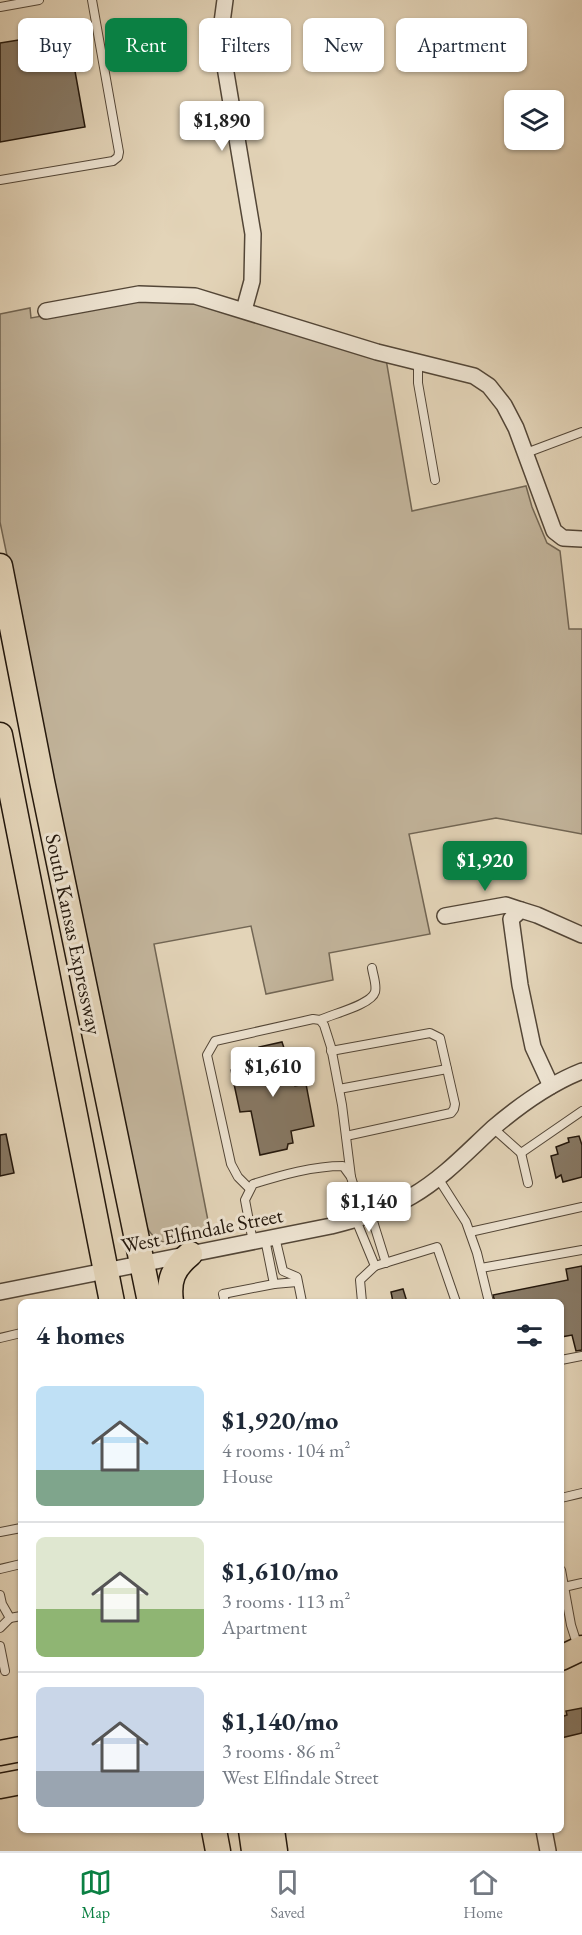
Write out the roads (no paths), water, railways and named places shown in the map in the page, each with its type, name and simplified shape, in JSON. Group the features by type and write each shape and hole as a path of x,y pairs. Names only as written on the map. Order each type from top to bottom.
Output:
{"main road":[{"name":"South Kansas Expressway","path":"0,566 149,1299"},
{"name":"South Kansas Expressway","path":"0,735 111,1299"},
{"path":"171,1299 170,1278 180,1262 190,1254"},
{"path":"0,1753 18,1750"},
{"path":"0,1786 18,1783"},
{"path":"0,1797 18,1794"},
{"path":"215,1833 218,1851"},
{"path":"251,1833 254,1851"},
{"path":"272,1833 274,1851"}],"street":[{"path":"225,0 220,30 222,49 252,234 252,281 244,310"},
{"path":"46,311 139,294 195,296 377,352 474,376 489,386 504,405 526,453 542,504 554,531 563,538 582,539"},
{"path":"445,916 506,905 537,915 582,935"},
{"path":"520,910 511,919 520,985 533,1047 551,1086"},
{"name":"West Elfindale Street","path":"0,1292 363,1217 413,1196 438,1178 493,1128 530,1099 582,1071"},
{"path":"545,1833 548,1851"}],"lane":[{"path":"0,7 39,0"},
{"path":"0,180 113,161 118,157 119,152 92,0"},
{"path":"418,362 418,383 435,480"},
{"path":"526,453 582,432"},
{"path":"250,1190 238,1177 231,1164 225,1142 207,1055 214,1041 313,1019 320,1020 361,1005 371,999 375,989 372,968"},
{"path":"320,1020 324,1024 329,1041 339,1089 351,1176 363,1217 386,1263"},
{"path":"331,1051 430,1033 440,1038 455,1104 450,1113 346,1136"},
{"path":"339,1089 447,1069"},
{"path":"520,1152 582,1111"},
{"path":"493,1128 520,1152 528,1183"},
{"path":"301,1299 297,1277 283,1271 245,1200 253,1184 275,1177 325,1166 343,1166 351,1176"},
{"path":"438,1178 466,1222 488,1299"},
{"path":"470,1232 582,1207"},
{"path":"363,1217 363,1237 375,1266"},
{"path":"264,1239 274,1284"},
{"path":"362,1299 360,1280 375,1266 437,1247 455,1299"},
{"path":"481,1268 582,1250"},
{"path":"224,1299 223,1294 297,1282"},
{"path":"0,1338 18,1335"},
{"path":"564,1359 582,1356"},
{"path":"564,1497 582,1493"},
{"path":"0,1532 18,1529"},
{"path":"0,1569 18,1565"},
{"path":"573,1649 564,1587 582,1583"},
{"path":"0,1595 10,1618"},
{"path":"0,1628 10,1618 18,1617"},
{"path":"0,1646 2,1671 14,1669"}]}
